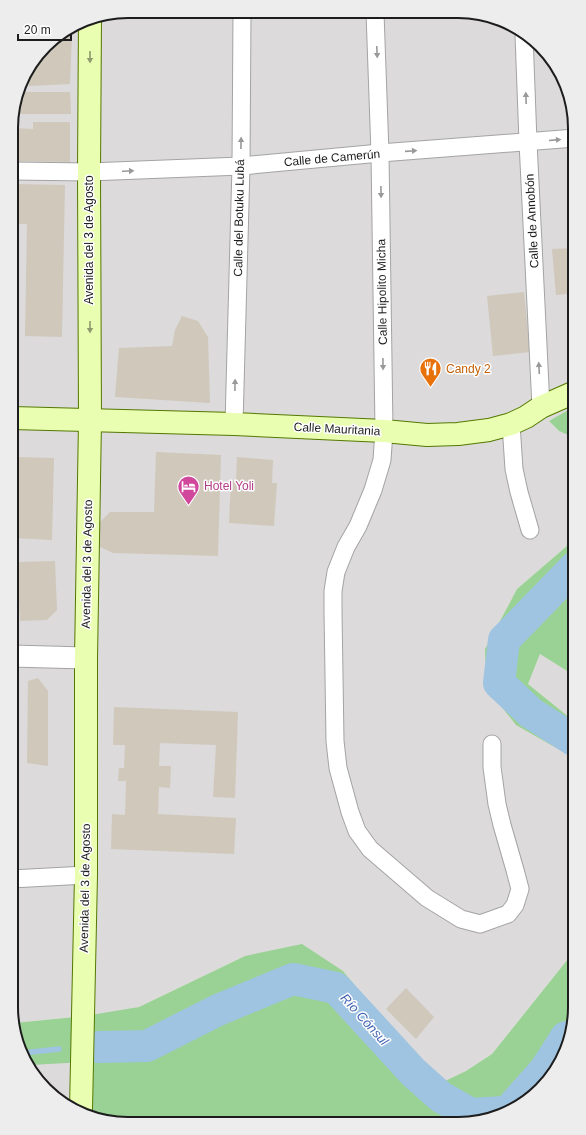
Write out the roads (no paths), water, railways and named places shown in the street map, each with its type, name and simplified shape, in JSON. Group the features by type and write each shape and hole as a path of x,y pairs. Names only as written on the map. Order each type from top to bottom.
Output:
{"main road":[{"name":"Avenida del 3 de Agosto","path":"81,1106 86,875 86,658 90,421 90,25"},
{"name":"Calle Mauritania","path":"18,418 234,424 384,431 427,435 458,434 489,430 511,424 526,417 541,407 568,395"}],"street":[{"name":"Calle del Botuku Lubá","path":"234,424 241,166 242,18"},
{"name":"Calle Hipolito Micha","path":"375,18 380,153 384,431 382,460 373,490 336,572 333,591 336,741 338,768 350,812 357,831 370,849 427,898 461,919 480,924 508,914 515,905 520,889 497,804 492,767 492,744"},
{"name":"Calle de Annobón","path":"524,40 541,407"},
{"name":"Calle de Camerún","path":"18,171 89,172 241,166 380,153 568,139"},
{"path":"511,424 514,469 530,530"},
{"path":"18,656 86,658"},
{"path":"18,879 86,875"}],"waterway":[{"name":"Río Cónsul","path":"568,574 504,640 499,683 531,713 568,737"},
{"name":"Río Cónsul","path":"99,1047 147,1046 218,1010 293,979 336,988 413,1072 441,1097 471,1114 486,1113"},
{"name":"Río Cónsul","path":"522,1096 545,1070 561,1045"},
{"name":"Río Cónsul","path":"28,1052 59,1049"}],"place":[{"name":"Candy 2","path":"431,388"},
{"name":"Hotel Yoli","path":"188,506"}]}
